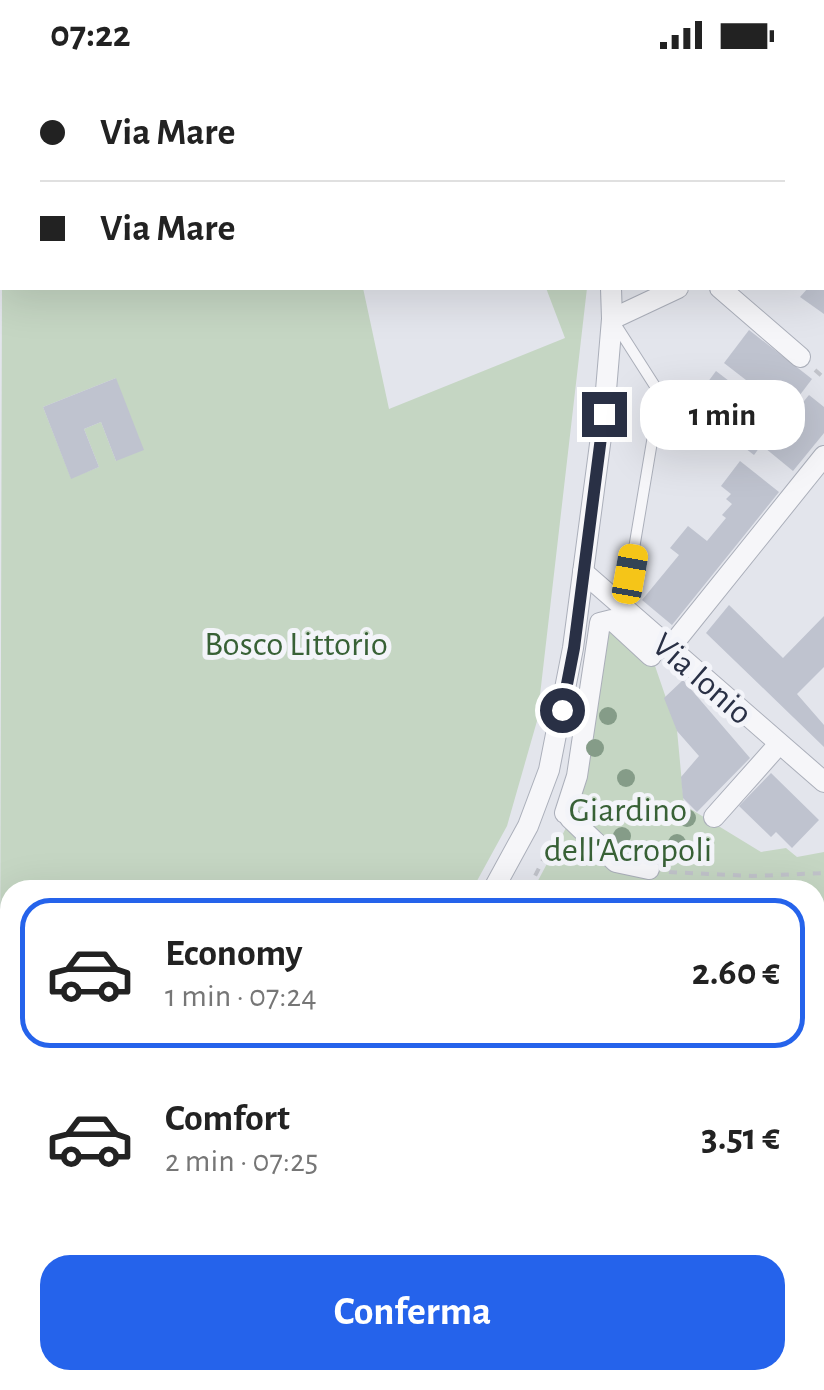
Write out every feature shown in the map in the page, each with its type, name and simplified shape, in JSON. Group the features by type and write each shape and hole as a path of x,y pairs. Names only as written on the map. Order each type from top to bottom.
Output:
{"street":[{"path":"498,880 528,826 550,770 574,648 612,319 610,290"},
{"path":"612,319 671,290"},
{"path":"722,290 800,357"},
{"path":"648,869 616,862 567,816 600,623 612,620 660,652 824,456"},
{"name":"Via Ionio","path":"583,572 624,609 660,652 824,782"},
{"path":"714,817 780,744"}],"lane":[{"path":"612,319 660,394 624,609"}],"path":[{"path":"533,880 567,816"},
{"path":"648,869 710,876 824,872"}],"green space":[{"name":"Bosco Littorio","path":"2,290 363,290 389,409 565,338 547,290 587,290 537,721 507,826 477,880 0,880","holes":["116,378 116,461 101,422 84,429 99,467 71,478 43,407"]},
{"name":"Giardino dell'Acropoli","path":"606,629 654,663 677,730 684,805 761,852 786,848 797,857 824,852 824,880 538,880 567,826"}],"building":[{"path":"806,290 824,290 824,314 800,297"},
{"path":"749,330 812,379 787,412 724,363"},
{"path":"716,371 780,420 754,455 690,406"},
{"path":"116,378 144,450 116,461 101,422 84,429 99,467 71,479 43,407"},
{"path":"809,395 824,407 824,433 793,471 765,448"},
{"path":"740,461 779,492 672,625 642,600 679,555 670,548 688,526 707,541 726,518 722,515 732,504 726,499 731,494 721,486"},
{"path":"729,605 783,658 824,616 824,667 797,694 824,725 824,747 706,633"},
{"path":"683,680 750,758 697,812 683,798 681,777 699,756 677,731 664,698"},
{"path":"771,773 819,820 792,848 776,832 771,837 739,806"}],"route":[{"path":"562,710 574,648 604,414"}]}
